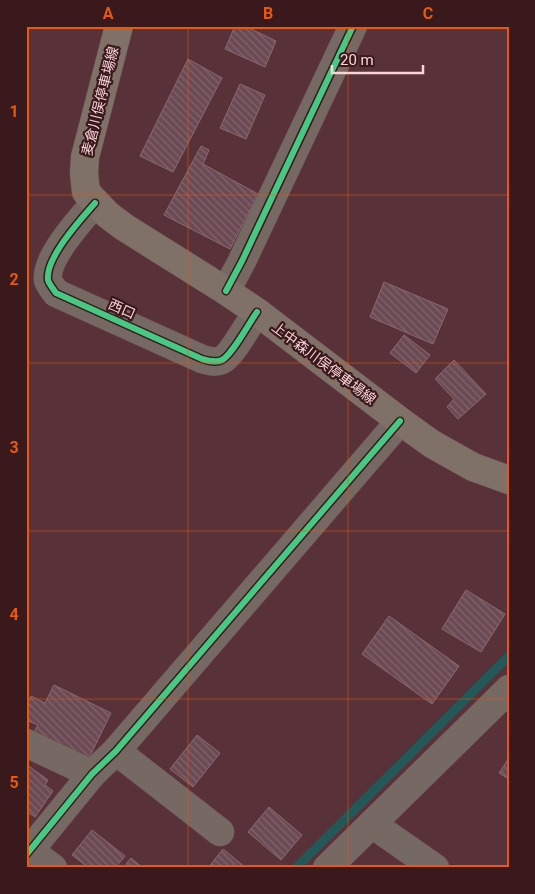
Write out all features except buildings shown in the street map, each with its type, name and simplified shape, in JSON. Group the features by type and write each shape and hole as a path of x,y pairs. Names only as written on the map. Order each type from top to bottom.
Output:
{"main road":[{"name":"麦倉川俣停車場線","path":"95,203 86,192 85,157 119,26"},
{"name":"上中森川俣停車場線","path":"95,203 124,228 257,312 400,421 441,449 473,467 506,473"}],"street":[{"path":"226,291 353,26"},
{"name":"西口","path":"95,203 66,238 51,263 48,280 56,293 202,359 213,362 221,361 229,354 257,312"},
{"path":"53,868 28,853 92,774 116,751 400,421"},
{"path":"327,868 506,696"},
{"path":"26,743 92,774"},
{"path":"116,751 220,832"},
{"path":"372,824 435,868"}],"waterway":[{"path":"296,868 509,656"}],"cycle path":[{"path":"226,291 353,26"},
{"path":"95,203 65,239 52,261 48,280 56,293 202,359 212,361 220,361 226,357 257,312"},
{"path":"26,855 92,774 116,751 400,421"}]}
